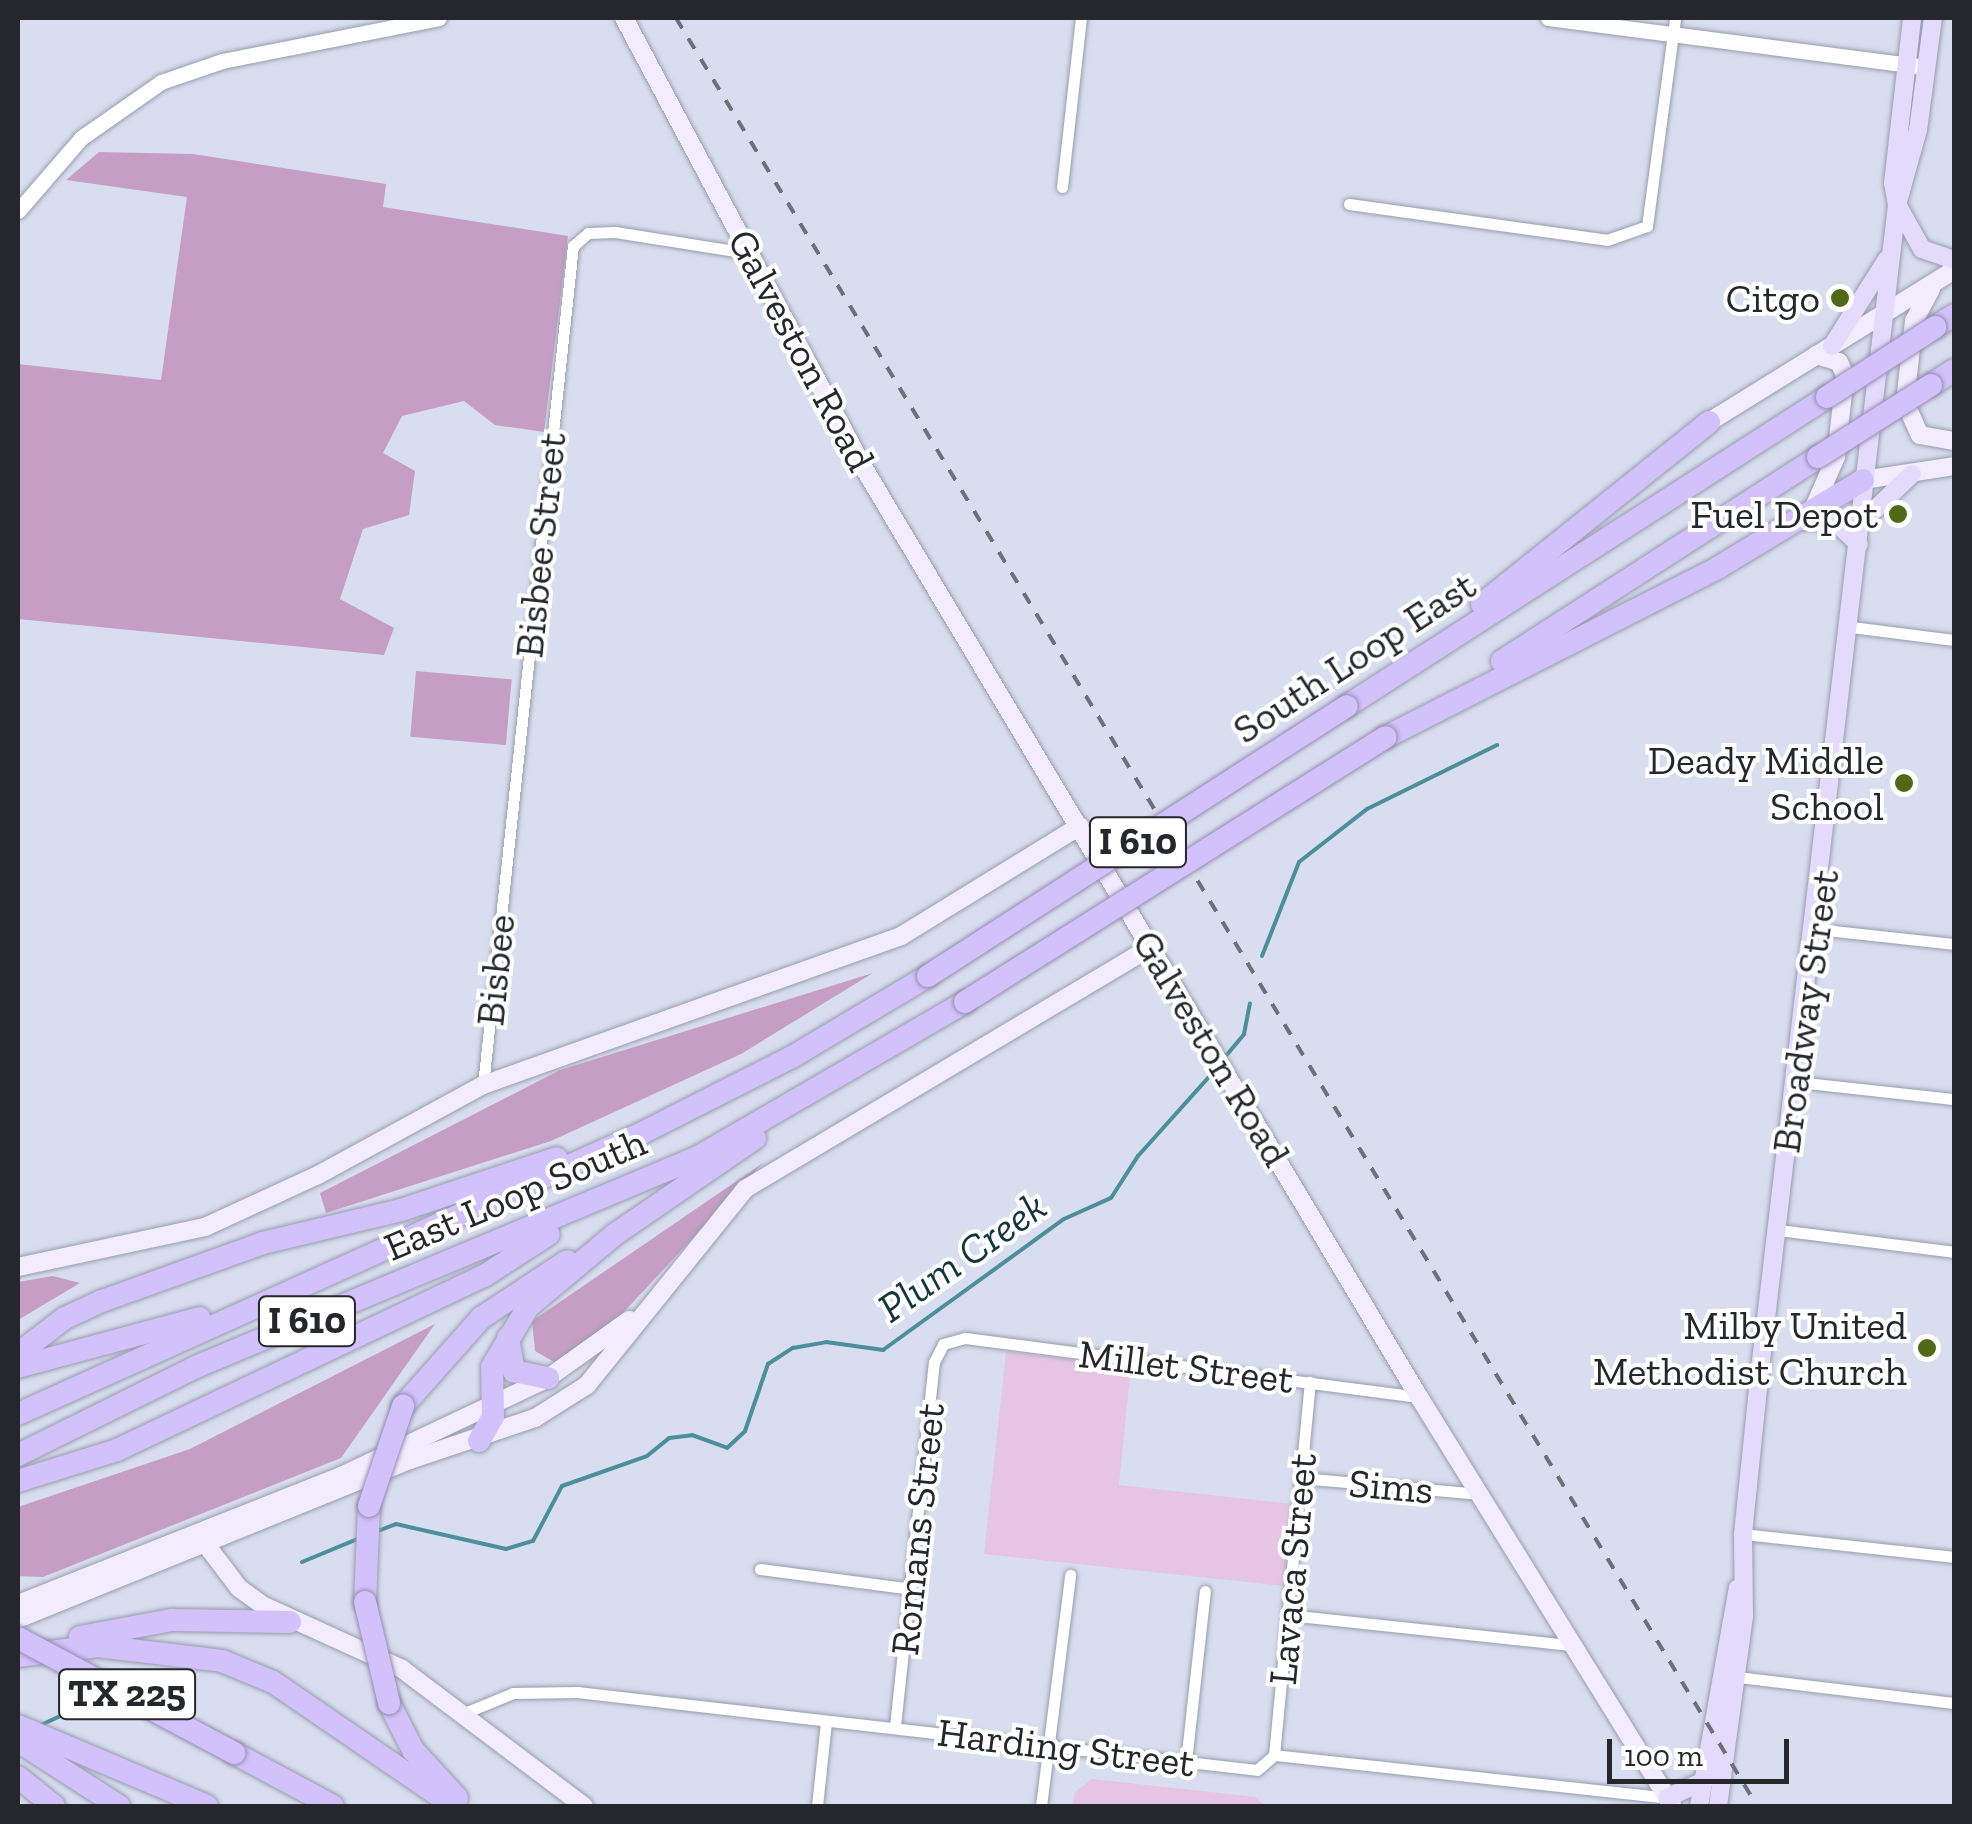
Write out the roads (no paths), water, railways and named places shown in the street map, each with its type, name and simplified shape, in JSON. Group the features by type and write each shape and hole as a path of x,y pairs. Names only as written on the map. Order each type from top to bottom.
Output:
{"highway":[{"name":"South Loop East","path":"792,1057 928,976 1347,706 1471,620 1945,321"},
{"name":"South Loop East","path":"818,1090 1502,668 1954,370"},
{"path":"1471,620 1709,422"},
{"path":"1502,668 1720,567 1814,506 1863,480"},
{"name":"East Loop South","path":"18,1414 642,1133 792,1057"},
{"path":"468,1806 413,1750 389,1704 365,1602 368,1506 403,1406 481,1318 680,1195 818,1090"},
{"name":"East Loop South","path":"18,1454 198,1366 603,1200 818,1090"},
{"path":"18,1354 65,1318 102,1301 263,1243 402,1210 642,1133"},
{"path":"18,1481 118,1450 484,1276 603,1200"},
{"path":"479,1441 493,1404 492,1367 509,1333 528,1307 614,1235"},
{"path":"18,1367 276,1297"},
{"path":"509,1333 509,1366 527,1378 548,1378"},
{"path":"18,1655 172,1620 290,1622"},
{"name":"TX 225","path":"18,1638 333,1806"},
{"path":"18,1655 97,1646 222,1661 273,1682 454,1806"},
{"name":"TX 225","path":"18,1726 203,1805"},
{"path":"18,1740 118,1806"},
{"path":"18,1777 54,1806"},
{"path":"304,1788 355,1806"}],"main road":[{"name":"Galveston Road","path":"624,18 862,464 1419,1397 1670,1802"},
{"name":"Broadway Street","path":"1897,205 1893,183 1912,18"},
{"name":"Broadway Street","path":"1718,1806 1743,1534 1851,627 1863,480 1897,205 1927,68 1933,18"},
{"path":"1897,205 1922,249 1954,260"},
{"path":"1824,350 1892,250"},
{"path":"1709,422 1948,274"},
{"path":"1948,274 1919,302 1905,402 1920,434 1954,442"},
{"path":"1814,506 1836,457 1845,374 1824,350"},
{"path":"1863,480 1951,470"},
{"path":"1860,524 1912,474"},
{"path":"1791,522 1834,520 1859,544"},
{"path":"18,1268 204,1227 318,1175 483,1086 901,936 1080,826"},
{"path":"18,1604 271,1519 410,1460 479,1441 535,1418 587,1385 746,1190 1152,946"},
{"path":"18,1619 202,1541 548,1378 610,1339 659,1293"},
{"path":"239,1588 227,1566 228,1552 271,1519"},
{"path":"202,1541 239,1588 290,1622 380,1656 584,1806"},
{"name":"Broadway Street","path":"1699,1806 1728,1676"},
{"path":"1670,1802 1703,1781"}],"street":[{"path":"18,211 81,138 162,82 222,61 439,18"},
{"path":"1062,187 1081,18"},
{"path":"1548,18 1927,68"},
{"path":"1349,204 1597,239 1627,237 1646,226 1676,18"},
{"name":"Bisbee Street","path":"508,855 570,261 579,238 615,232 748,253"},
{"path":"1851,627 1954,640"},
{"name":"Bisbee","path":"483,1086 508,855"},
{"path":"1816,929 1954,944"},
{"path":"1797,1082 1954,1100"},
{"path":"1778,1230 1954,1252"},
{"name":"Millet Street","path":"954,1341 1419,1397"},
{"name":"Romans Street","path":"895,1726 934,1362 943,1344 954,1341"},
{"name":"Lavaca Street","path":"1274,1755 1310,1382"},
{"name":"Sims","path":"1301,1478 1480,1494"},
{"path":"1743,1534 1954,1557"},
{"path":"760,1570 911,1589"},
{"path":"1041,1806 1070,1575"},
{"path":"1186,1762 1205,1591"},
{"path":"1289,1615 1572,1645"},
{"path":"1728,1676 1954,1703"},
{"name":"Harding Street","path":"462,1714 513,1693 576,1692 1258,1770 1274,1755 1670,1802"},
{"path":"817,1806 826,1722"}],"waterway":[{"name":"Plum Creek","path":"1262,956 1299,862 1367,809 1497,745"},
{"name":"Plum Creek","path":"1225,1057 1244,1034 1250,1004"},
{"name":"Plum Creek","path":"378,1531 396,1524 506,1549 533,1541 562,1486 647,1456 669,1438 692,1435 727,1448 745,1431 768,1364 793,1348 826,1342 883,1350 1064,1219 1111,1198 1138,1156 1216,1069"},
{"name":"Plum Creek","path":"302,1562 360,1538"},
{"name":"Plum Creek","path":"41,1725 86,1704"}],"railway":[{"path":"676,18 1757,1806"}],"place":[{"name":"Citgo","path":"1840,298"},
{"name":"Fuel Depot","path":"1898,514"},
{"name":"Deady Middle School","path":"1904,783"},
{"name":"Milby United Methodist Church","path":"1927,1348"}]}
